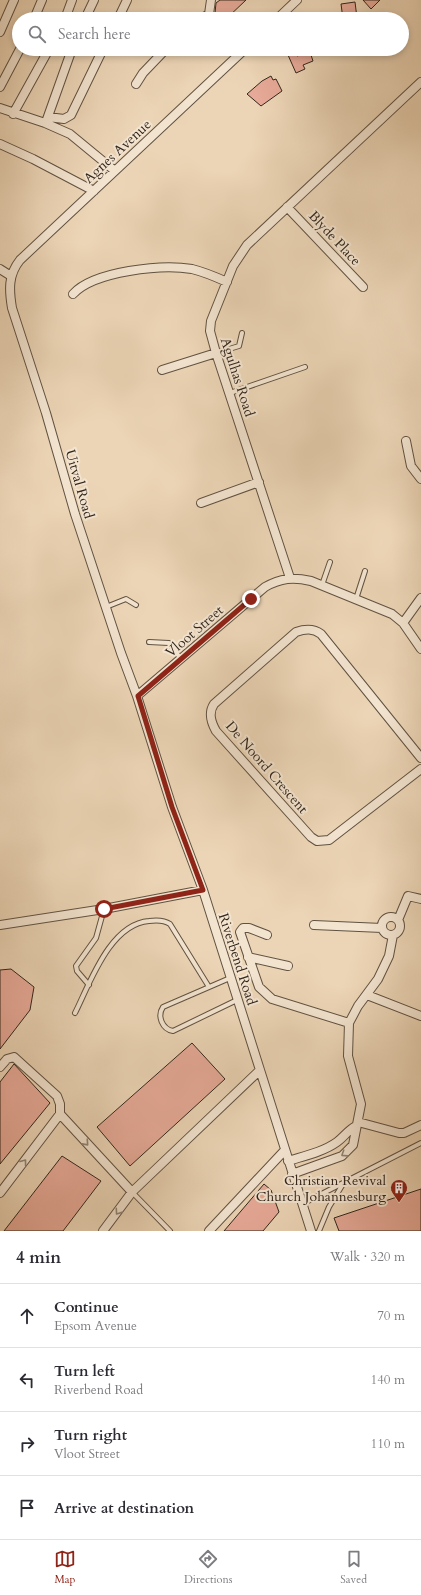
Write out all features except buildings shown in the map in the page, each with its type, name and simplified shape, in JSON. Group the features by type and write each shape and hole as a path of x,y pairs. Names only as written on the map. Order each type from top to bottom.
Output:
{"street":[{"path":"0,32 14,0"},
{"path":"37,12 42,0"},
{"path":"68,12 72,0"},
{"path":"88,12 94,0"},
{"path":"121,12 126,0"},
{"path":"284,12 297,0"},
{"path":"211,12 212,1"},
{"path":"0,87 16,56"},
{"path":"13,114 45,56"},
{"path":"46,120 69,56"},
{"path":"0,108 13,114 46,120 64,119 71,115 100,56"},
{"path":"136,84 143,73 159,56"},
{"name":"Agnes Avenue","path":"11,276 20,260 235,56"},
{"name":"Agulhas Road","path":"290,578 216,353 210,331 210,321 235,262 242,252 287,207 421,82"},
{"path":"46,120 70,134 115,171"},
{"path":"0,144 33,159 94,191"},
{"name":"Blyde Place","path":"287,207 363,287"},
{"path":"73,294 84,284 96,279 159,267 193,269 227,282"},
{"path":"0,270 11,276"},
{"name":"Uitval Road","path":"11,276 10,294 12,308 46,412 75,514 138,696"},
{"path":"162,370 216,353"},
{"path":"406,442 411,466 421,479"},
{"path":"201,503 258,482"},
{"path":"290,578 310,581 322,585 392,614 403,623 421,649"},
{"name":"Vloot Street","path":"138,696 265,587 274,582 290,578"},
{"path":"403,623 421,598"},
{"name":"De Noord Crescent","path":"421,758 321,634 313,630 306,629 296,632 214,704 210,712 216,731 311,837 317,840 329,840 421,769"},
{"name":"Riverbend Road","path":"138,696 172,807 203,890 310,1231"},
{"path":"0,925 104,909 203,890"},
{"path":"292,1174 315,1167 346,1153 355,1140 361,1104 348,1056 349,1023 358,1006 367,996 378,979 389,956 393,935 399,930 398,920 408,896 421,899"},
{"path":"393,935 386,934 382,928 383,921 392,916 398,920"},
{"path":"314,925 382,928"},
{"path":"267,935 248,928 243,928 240,936 259,987 272,999 349,1023"},
{"path":"248,958 288,966"},
{"path":"367,996 421,1016"},
{"path":"0,1067 10,1057 14,1057 57,1096 60,1104 60,1114 0,1193"},
{"path":"103,1231 132,1192 260,1070"},
{"path":"60,1114 132,1192"},
{"path":"288,1161 326,1149 357,1124 399,1133 404,1133 421,1125"},
{"path":"208,1231 285,1150"}],"lane":[{"path":"216,353 239,346 242,333"},
{"path":"229,393 305,367"},
{"path":"322,585 330,562"},
{"path":"356,599 365,571"},
{"path":"106,607 126,599 136,605"},
{"path":"149,642 169,643 182,659"},
{"path":"89,985 77,971 76,966 96,938 104,909"},
{"path":"75,1013 105,954 123,932 138,923 155,920 170,924 209,987"},
{"path":"230,978 163,1007 159,1015 165,1027 173,1031 238,1000"},
{"path":"302,1205 421,1143"},
{"path":"319,1231 329,1207 343,1183"},
{"path":"132,1192 170,1231"}],"place":[{"name":"Christian Revival Church Johannesburg","path":"399,1203"}],"route":[{"path":"104,909 203,890 172,807 152,747 138,696 251,599"}]}
